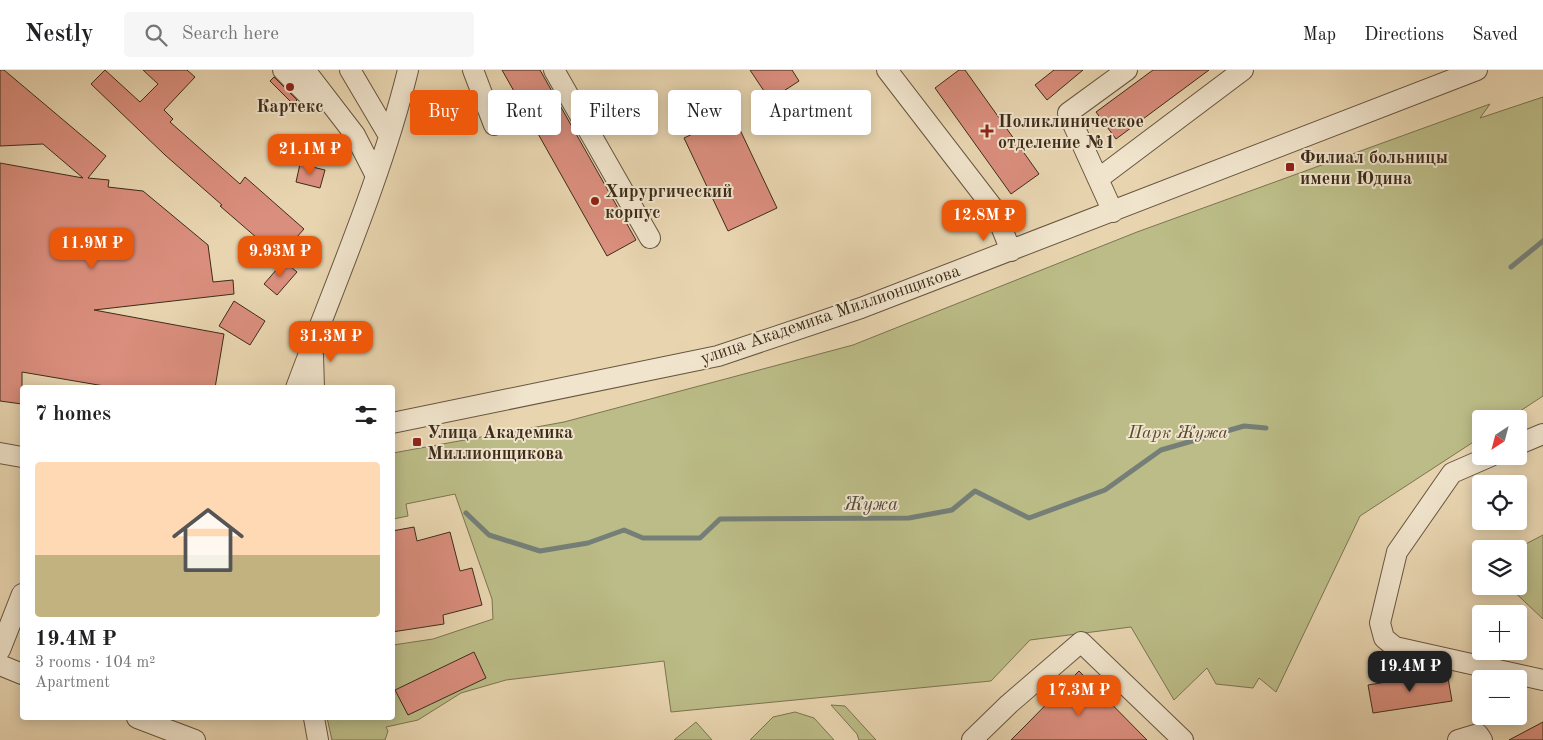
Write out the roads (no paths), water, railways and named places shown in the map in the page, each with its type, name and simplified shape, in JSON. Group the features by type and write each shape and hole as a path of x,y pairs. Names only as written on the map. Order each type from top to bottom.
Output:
{"street":[{"path":"283,70 318,104 340,116"},
{"path":"305,70 355,135 376,176"},
{"path":"350,70 389,136"},
{"path":"297,385 376,176 408,70"},
{"path":"473,70 488,109"},
{"path":"554,70 650,238"},
{"path":"887,70 994,209 1011,251"},
{"path":"1113,212 1068,113 1127,70"},
{"path":"1098,178 1243,70"},
{"name":"улица Академика Миллионщикова","path":"395,422 718,356 861,308 1477,70"},
{"path":"313,340 314,385"},
{"path":"1528,440 1543,434"},
{"path":"0,452 20,457"},
{"path":"1472,464 1452,473 1397,552 1380,623 1384,638 1395,647 1543,680"},
{"path":"0,650 20,599"},
{"path":"972,740 1009,704 1081,642 1183,740"},
{"path":"0,665 20,673"},
{"path":"142,720 195,740"},
{"path":"314,720 318,740"},
{"path":"1458,740 1478,734 1482,740"}],"waterway":[{"path":"1511,267 1543,241"},
{"name":"Жужа","path":"466,513 489,535 540,551 588,543 624,530 643,538 700,538 720,519 909,518 952,510 975,491 1029,518 1105,490 1161,450 1244,426 1266,428"}],"place":[{"name":"Картекс","path":"290,87"},
{"name":"Поликлиническое отделение №1","path":"987,131"},
{"name":"Филиал больницы имени Юдина","path":"1290,167"},
{"name":"Хирургический корпус","path":"595,201"},
{"name":"Улица Академика Миллионщикова","path":"417,442"}],"park label":[{"name":"Парк Жужа","path":"1178,432"}]}
